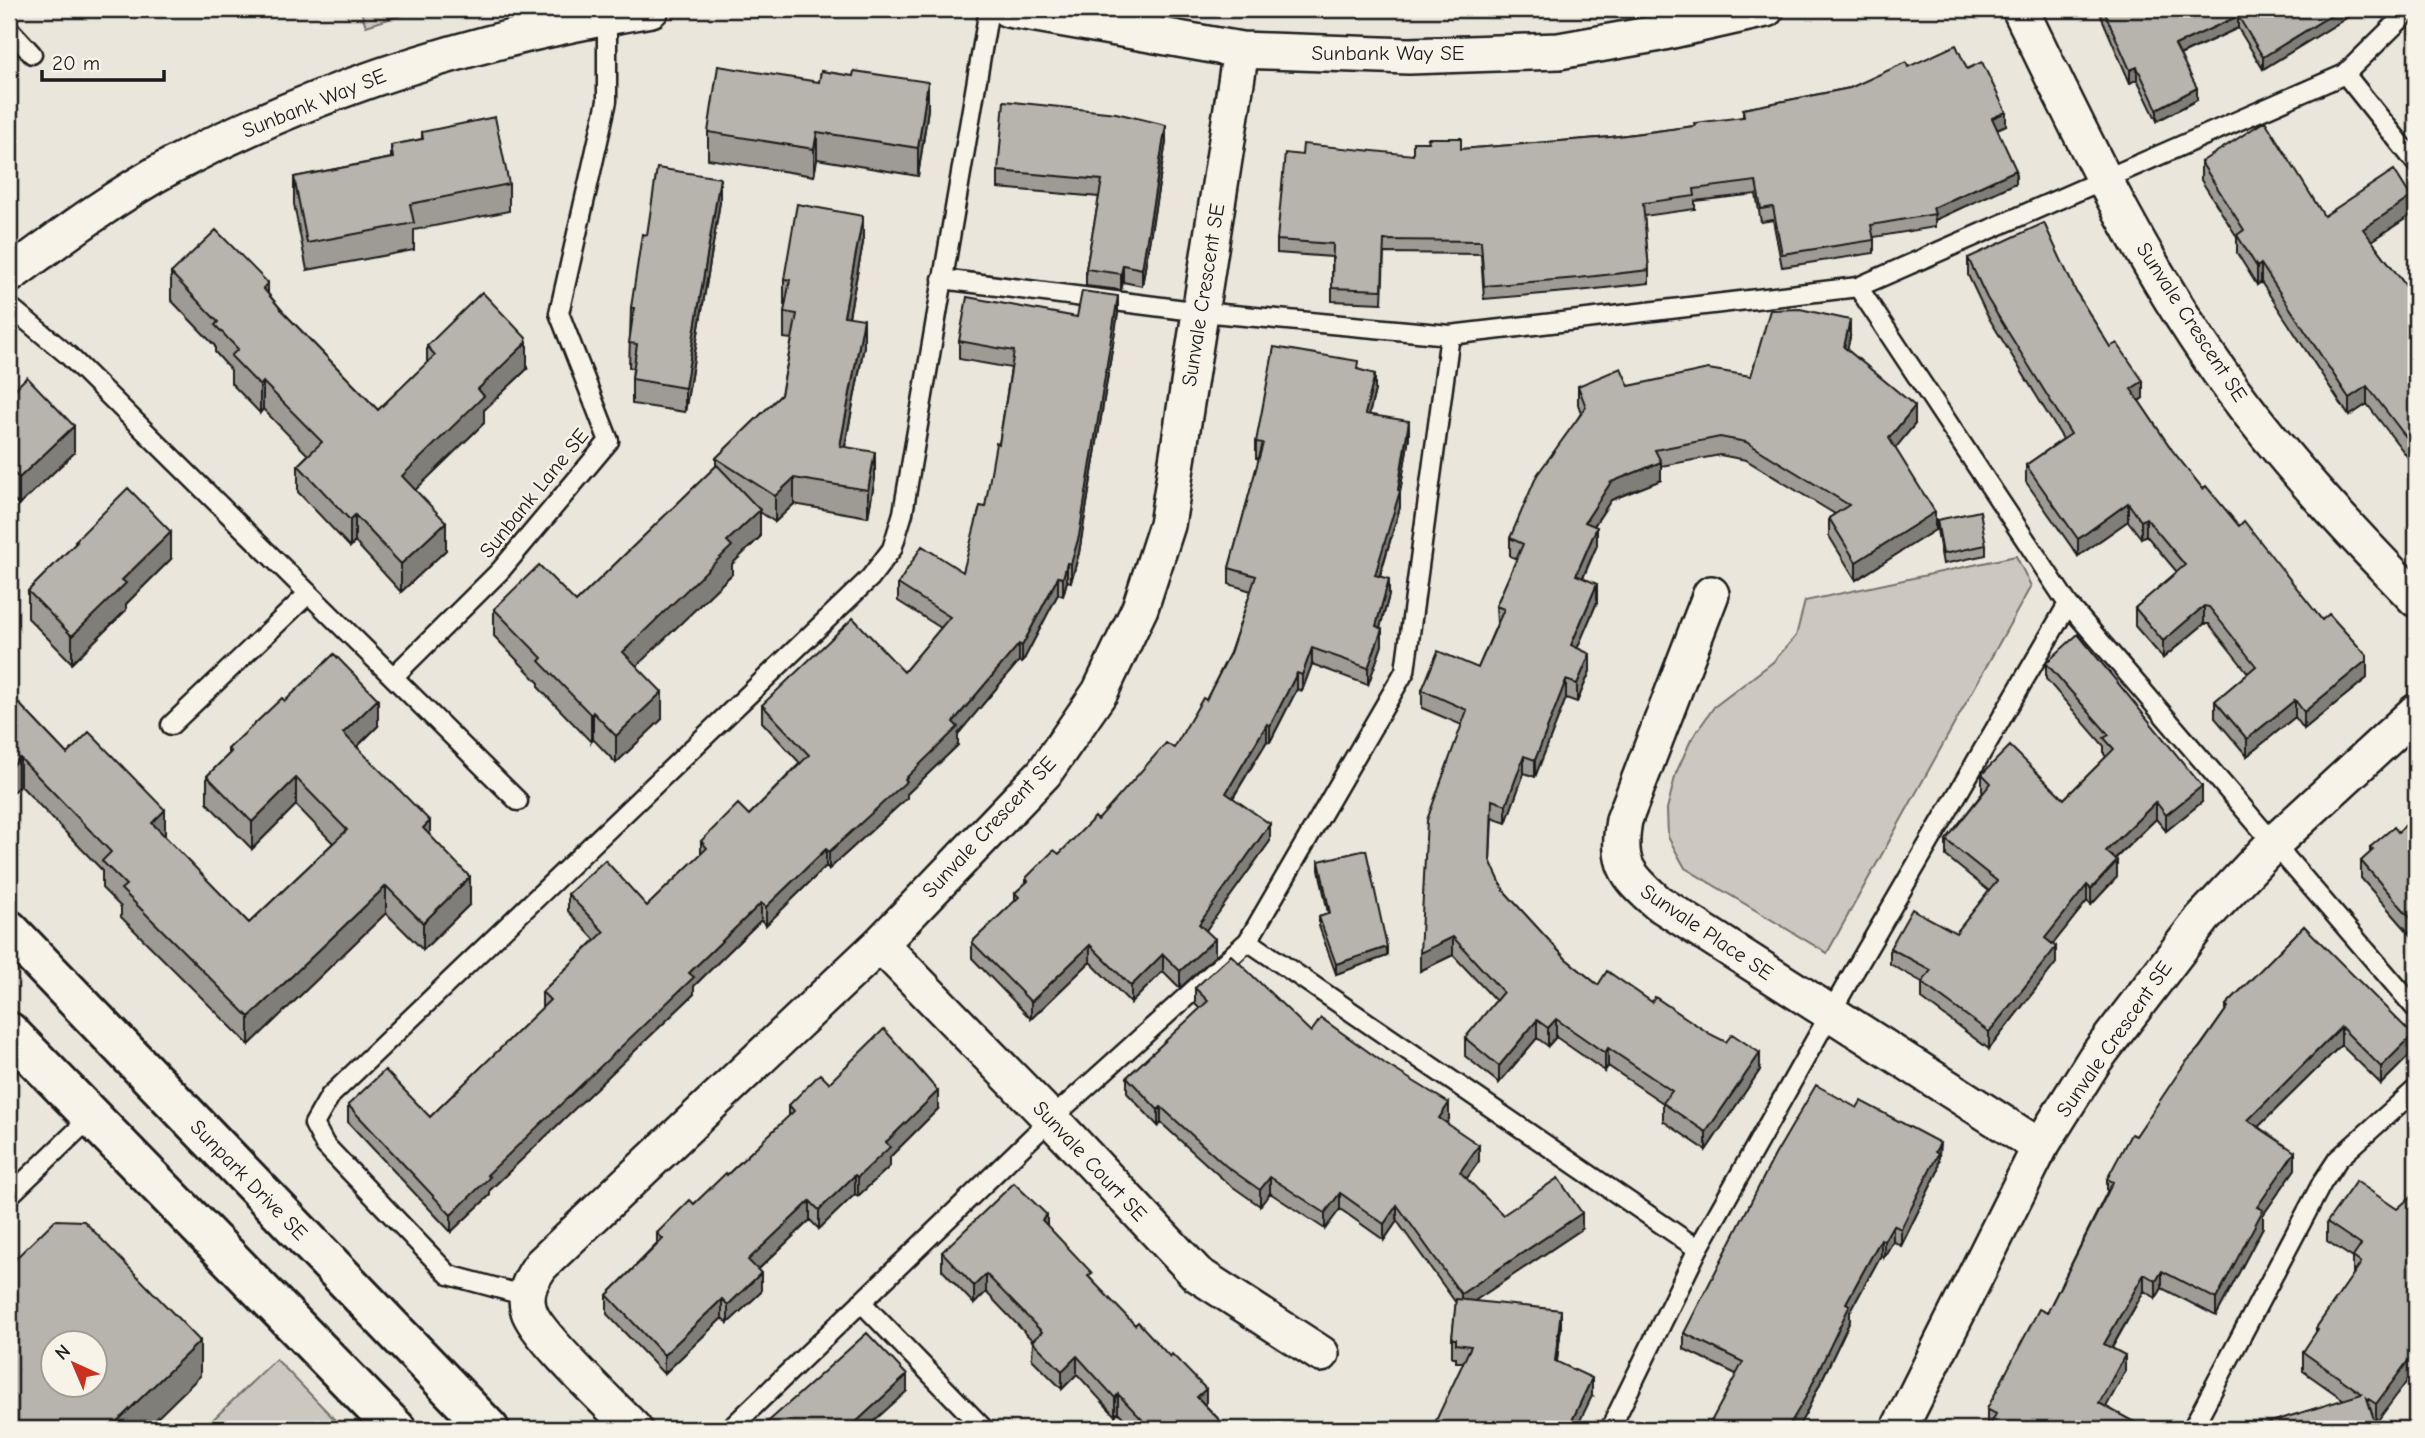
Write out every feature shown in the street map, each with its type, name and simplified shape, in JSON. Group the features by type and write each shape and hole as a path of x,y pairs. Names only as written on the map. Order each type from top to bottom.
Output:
{"street":[{"name":"Sunbank Way SE","path":"9,275 91,215 170,167 252,127 348,87 433,58 539,29 652,9"},
{"name":"Sunbank Way SE","path":"1008,9 1241,50 1409,56 1559,51 1655,34 1766,9"},
{"name":"Sunvale Crescent SE","path":"2020,9 2102,179 2231,387 2327,507 2416,599"},
{"name":"Sunvale Crescent SE","path":"527,1296 529,1285 541,1265 880,944 1044,772 1100,692 1123,648 1152,577 1167,525 1241,50"},
{"name":"Sunvale Place SE","path":"1710,594 1624,820 1620,844 1623,866 1636,884 1657,902 2040,1147"},
{"name":"Sunvale Crescent SE","path":"1899,1429 2040,1147 2095,1059 2203,918 2275,842 2416,712"},
{"name":"Sunpark Drive SE","path":"9,930 489,1429"},
{"name":"Sunvale Court SE","path":"880,944 1051,1119 1196,1274 1321,1354"},
{"path":"9,1032 396,1429"},
{"path":"527,1296 532,1319 538,1328 634,1429"}],"lane":[{"path":"527,1296 449,1275 325,1145 314,1124 330,1096 870,578 892,549 903,513 989,9"},
{"path":"942,279 1201,312 1450,335 1858,287 2345,74 2411,9"},
{"name":"Sunbank Lane SE","path":"393,677 500,572 609,441 559,313 607,101 607,16"},
{"path":"9,29 32,54"},
{"path":"2345,74 2416,163"},
{"path":"1858,287 2068,604 2416,1009"},
{"path":"9,306 68,355 518,801"},
{"path":"730,1429 1051,1119 1248,941 1405,671 1450,335"},
{"path":"171,726 308,593"},
{"path":"1610,1429 1698,1249 1830,1014 2068,604"},
{"path":"1248,941 1698,1249"},
{"path":"2192,1429 2327,1175 2338,1159 2416,1088"},
{"path":"9,1196 91,1117"},
{"path":"861,1302 984,1429"}],"shaded area":[{"path":"360,9 422,9 366,26"},
{"path":"2016,556 2031,586 1827,953 1685,868 1668,837 1667,809 1676,773 1691,740 1714,707 1773,662 1796,636 1805,601"},
{"path":"276,1359 344,1429 203,1429"}],"building":[{"path":"2103,9 2341,9 2263,57 2238,16 2175,45 2197,88 2157,109 2137,67 2130,70"},
{"path":"1956,45 1967,69 1982,62 2006,112 1992,118 2016,170 1933,208 1935,214 1871,225 1874,240 1782,254 1773,207 1761,209 1756,181 1694,189 1695,196 1643,203 1649,270 1484,286 1481,241 1384,240 1382,290 1332,288 1333,244 1277,240 1285,153 1302,155 1303,144 1413,155 1413,142 1429,142 1428,138 1461,138 1461,149 1611,137 1695,126 1694,123 1744,117 1743,109 1850,88 1906,62 1908,67"},
{"path":"718,66 819,82 821,71 853,76 854,71 928,82 918,148 817,132 814,149 708,132"},
{"path":"1004,101 1116,113 1166,125 1142,269 1123,265 1121,274 1086,269 1102,180 998,171"},
{"path":"495,117 509,184 410,204 414,223 307,243 294,177 393,158 391,145 423,139 422,132"},
{"path":"2265,121 2324,216 2394,170 2411,197 2363,229 2416,297 2416,450 2367,386 2349,398 2261,264 2257,267 2237,235 2244,230 2201,162"},
{"path":"657,168 720,178 685,388 632,379 637,344 629,343 634,308 631,308 642,234 647,235"},
{"path":"797,204 863,216 844,316 864,319 840,446 875,452 868,490 794,478 775,496 716,458 781,395 797,314 784,312 790,280 784,279"},
{"path":"2044,223 2076,292 2110,347 2117,343 2143,381 2131,389 2172,450 2203,489 2206,486 2239,526 2244,521 2322,620 2329,614 2367,656 2367,660 2304,712 2295,700 2247,739 2215,701 2256,666 2209,607 2204,606 2163,641 2135,608 2185,565 2146,518 2141,521 2128,503 2078,539 2026,465 2071,434 1987,298 1968,258"},
{"path":"216,230 268,283 263,288 285,314 378,410 435,355 427,346 482,292 526,338 527,342 478,389 484,396 402,476 446,522 401,564 355,515 350,520 298,465 322,442 263,382 260,386 231,356 238,349 215,325 218,322 171,273"},
{"path":"1082,291 1118,296 1079,536 1071,564 1067,563 1063,578 1058,577 1022,646 1019,644 953,722 958,727 905,779 907,781 829,852 826,849 766,907 761,903 689,973 694,977 487,1175 490,1177 451,1215 348,1105 385,1070 430,1117 550,1000 542,992 604,932 568,894 605,860 647,906 707,848 701,841 738,804 749,815 809,755 762,705 853,618 904,672 950,617 898,584 922,546 963,572 980,506 985,507 996,443 999,444 1014,351 959,341 967,297 1077,317"},
{"path":"1800,309 1850,320 1844,347 1915,406 1889,438 1935,512 1856,562 1829,518 1849,505 1746,442 1720,437 1655,450 1661,462 1611,482 1585,522 1597,527 1576,575 1597,584 1571,645 1590,654 1577,684 1566,680 1535,760 1524,756 1506,805 1492,800 1490,860 1504,891 1566,959 1598,985 1607,971 1652,1002 1655,997 1710,1034 1726,1042 1732,1034 1760,1053 1706,1132 1663,1103 1672,1091 1608,1048 1605,1053 1556,1019 1548,1028 1537,1020 1499,1066 1465,1038 1503,992 1453,937 1420,953 1427,820 1467,710 1422,690 1438,651 1478,668 1504,609 1496,606 1523,544 1510,538 1537,475 1586,407 1578,386 1621,368 1629,386 1708,369 1751,376 1770,310"},
{"path":"1274,347 1358,361 1357,369 1375,374 1365,414 1409,421 1398,490 1400,491 1375,575 1389,579 1376,626 1382,629 1368,668 1312,648 1302,675 1297,673 1270,726 1267,724 1226,793 1270,824 1199,924 1215,939 1180,971 1163,954 1131,986 1090,945 1031,1002 972,942 1019,897 1015,893 1028,881 1026,878 1054,850 1059,854 1095,817 1098,820 1166,743 1174,748 1203,698 1206,700 1230,653 1256,576 1229,568 1263,443 1256,442"},
{"path":"27,377 74,426 19,478 13,472 9,476 9,395"},
{"path":"717,465 760,510 727,541 732,546 623,652 662,692 616,736 593,712 591,715 539,661 542,658 494,609 539,565 576,602"},
{"path":"128,488 171,532 122,580 126,583 72,636 28,591"},
{"path":"1980,511 1986,545 1943,554 1937,520"},
{"path":"2078,634 2202,786 2166,815 2156,802 2106,851 2117,861 2091,889 2087,885 2045,938 2056,947 1989,1032 1922,983 1931,970 1890,948 1912,909 1956,933 1997,881 1946,840 1991,783 1982,774 2010,746 2064,799 2114,749 2104,738 2109,735 2046,663"},
{"path":"334,654 378,699 343,733 430,821 423,828 470,877 423,923 386,886 249,1017 121,889 126,885 102,861 111,852 20,758 9,769 9,693 67,754 89,732 165,810 152,823 249,923 347,830 296,778 252,822 207,776 231,752 228,749 282,698 285,701"},
{"path":"2416,816 2416,924 2361,861 2373,850 2370,847 2394,827 2398,832"},
{"path":"1366,850 1387,947 1336,964 1319,917 1330,913 1319,861"},
{"path":"2304,926 2413,1035 2381,1067 2341,1027 2248,1120 2295,1152 2257,1207 2263,1210 2216,1299 2162,1271 2156,1281 2144,1274 2104,1344 2125,1355 2099,1403 2147,1429 1988,1429 1996,1414 1987,1409 2039,1309 2047,1313 2113,1182 2107,1179 2131,1134 2136,1136 2185,1063 2200,1047 2228,1007 2226,1005"},
{"path":"1231,955 1311,1032 1321,1018 1387,1065 1449,1103 1439,1118 1479,1145 1460,1172 1503,1215 1558,1178 1582,1213 1461,1294 1397,1205 1384,1224 1340,1193 1325,1213 1270,1177 1260,1190 1226,1166 1161,1107 1158,1110 1127,1077 1208,1001 1195,988"},
{"path":"884,1029 938,1091 886,1142 890,1147 858,1177 855,1175 819,1210 810,1201 748,1260 761,1273 728,1305 722,1299 664,1355 607,1295 663,1239 657,1233 690,1200 694,1204 726,1173 727,1175 794,1111 789,1105 820,1074 829,1083"},
{"path":"1816,1085 1857,1108 1861,1101 1940,1143 1935,1152 1938,1154 1901,1229 1893,1225 1884,1241 1881,1239 1846,1303 1850,1305 1806,1397 1787,1429 1707,1429 1743,1362 1684,1333 1775,1155"},
{"path":"2356,1181 2397,1209 2416,1192 2416,1350 2376,1404 2367,1398 2377,1429 2256,1429 2255,1427 2362,1394 2303,1352 2318,1329 2316,1328 2361,1263 2353,1257 2361,1245 2327,1222"},
{"path":"1014,1183 1047,1215 1042,1220 1092,1273 1088,1276 1135,1325 1138,1322 1170,1357 1172,1354 1206,1389 1197,1397 1228,1429 1151,1429 1118,1394 1115,1398 1077,1356 1062,1371 1032,1341 1042,1332 986,1274 974,1286 942,1252"},
{"path":"55,1220 84,1221 200,1341 109,1429 9,1429 9,1265"},
{"path":"1456,1299 1561,1310 1555,1361 1592,1378 1568,1429 1432,1429 1471,1346 1456,1344 1456,1339 1452,1339"},
{"path":"867,1333 907,1375 855,1423 862,1429 760,1429"}]}
